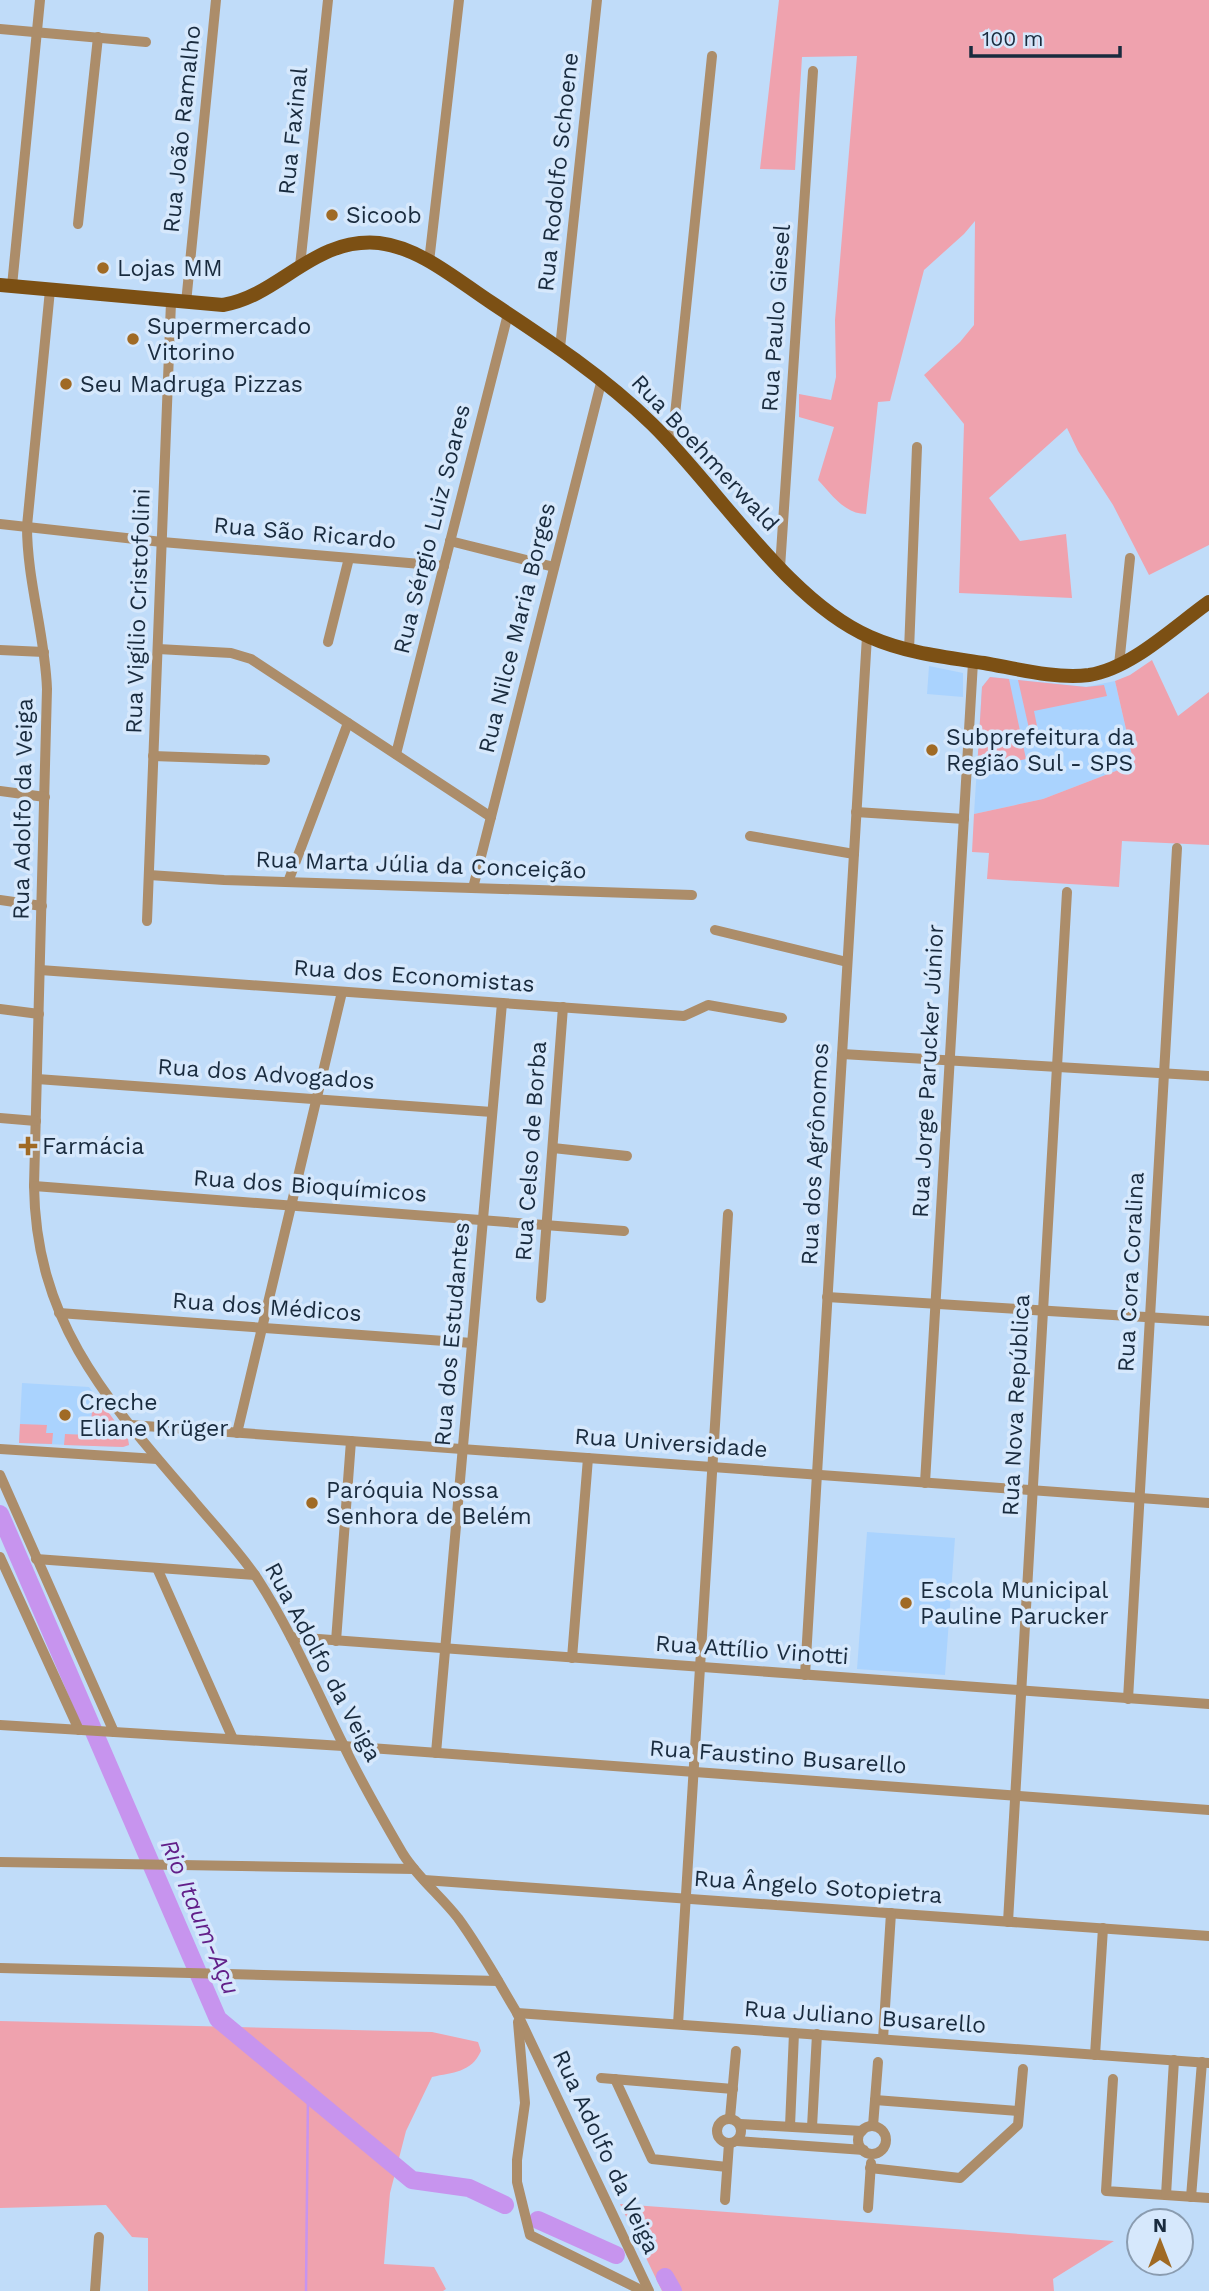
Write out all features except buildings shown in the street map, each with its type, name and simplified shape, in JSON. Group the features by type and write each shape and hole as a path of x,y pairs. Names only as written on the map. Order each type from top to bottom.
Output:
{"main road":[{"name":"Rua Boehmerwald","path":"6,285 213,306 247,299 326,251 343,245 363,242 395,247 429,262 560,348 602,379 672,444 780,568 838,619 867,636 909,651 1074,676 1091,675 1119,666 1139,654 1209,602"}],"street":[{"path":"6,285 40,0"},
{"name":"Rua João Ramalho","path":"179,303 216,0"},
{"name":"Rua Faxinal","path":"300,266 328,0"},
{"path":"429,262 459,0"},
{"name":"Rua Rodolfo Schoene","path":"560,348 597,0"},
{"path":"0,29 146,42"},
{"path":"78,224 99,37"},
{"path":"672,444 712,56"},
{"name":"Rua Paulo Giesel","path":"780,568 813,71"},
{"name":"Rua Adolfo da Veiga","path":"50,290 27,526 28,558 44,652 47,701 34,1186 40,1246 59,1314 79,1355 131,1425 255,1575 291,1637 344,1746 414,1869 459,1919 517,2013 649,2291"},
{"name":"Rua Vigílio Cristofolini","path":"147,921 162,542 179,303"},
{"name":"Rua Sérgio Luiz Soares","path":"396,754 508,314"},
{"name":"Rua Nilce Maria Borges","path":"473,888 602,379"},
{"path":"909,651 917,447"},
{"name":"Rua São Ricardo","path":"0,524 162,542 444,566"},
{"path":"450,541 554,567"},
{"path":"328,642 349,558"},
{"path":"1119,666 1130,558"},
{"name":"Rua dos Agrônomos","path":"804,1675 867,636"},
{"path":"158,649 244,656 491,817"},
{"path":"0,650 44,652"},
{"name":"Rua Jorge Parucker Júnior","path":"925,1483 973,662"},
{"path":"288,882 348,723"},
{"path":"153,756 265,760"},
{"path":"0,792 45,797"},
{"path":"856,812 964,819"},
{"path":"750,836 854,854"},
{"name":"Rua Cora Coralina","path":"1128,1699 1177,848"},
{"name":"Rua Marta Júlia da Conceição","path":"149,875 692,895"},
{"name":"Rua Nova República","path":"1008,1922 1067,892"},
{"path":"0,901 42,906"},
{"path":"715,930 847,962"},
{"name":"Rua dos Economistas","path":"40,971 684,1016 708,1005 782,1018"},
{"path":"237,1433 342,992"},
{"name":"Rua dos Estudantes","path":"436,1753 502,1003"},
{"name":"Rua Celso de Borba","path":"541,1298 563,1007"},
{"path":"0,1009 39,1014"},
{"path":"842,1054 1209,1076"},
{"name":"Rua dos Advogados","path":"37,1079 492,1112"},
{"path":"0,1118 36,1121"},
{"path":"553,1148 627,1156"},
{"name":"Rua dos Bioquímicos","path":"34,1186 624,1231"},
{"path":"678,2024 728,1214"},
{"path":"827,1297 1209,1321"},
{"name":"Rua dos Médicos","path":"59,1314 472,1343"},
{"name":"Rua Universidade","path":"131,1425 1209,1503"},
{"path":"336,1641 351,1441"},
{"path":"0,1449 157,1459"},
{"path":"572,1658 588,1458"},
{"path":"0,1475 114,1732"},
{"path":"0,1557 83,1730"},
{"path":"36,1559 255,1575"},
{"path":"157,1568 233,1739"},
{"name":"Rua Attílio Vinotti","path":"291,1637 1209,1704"},
{"name":"Rua Faustino Busarello","path":"0,1725 344,1746 1209,1810"},
{"path":"0,1862 414,1869"},
{"name":"Rua Ângelo Sotopietra","path":"424,1880 1209,1936"},
{"path":"883,2039 891,1913"},
{"path":"1095,2054 1103,1928"},
{"path":"0,1968 498,1980"},
{"path":"517,2013 525,2103 517,2160 517,2182 530,2235 643,2291"},
{"name":"Rua Juliano Busarello","path":"517,2013 1205,2063"},
{"path":"790,2126 794,2033"},
{"path":"812,2127 817,2034"},
{"path":"725,2200 727,2167 733,2142 742,2134 735,2121 733,2089 736,2051"},
{"path":"1166,2195 1174,2060"},
{"path":"873,2126 878,2062"},
{"path":"1191,2197 1205,2063"},
{"path":"870,2168 960,2178 1018,2125 1023,2068"},
{"path":"601,2078 733,2089"},
{"path":"615,2079 652,2159 727,2167"},
{"path":"1113,2079 1105,2191 1209,2198"},
{"path":"875,2100 1020,2111"},
{"path":"722,2121 862,2131 873,2126 884,2133 886,2141 883,2149 868,2152 733,2142 721,2140 717,2132 722,2121"},
{"path":"862,2131 859,2139 868,2152 870,2168 868,2208"},
{"path":"95,2291 99,2237"}],"shaded area":[{"path":"779,0 1209,0 1209,545 1149,575 1113,505 1078,451 1067,428 989,498 1020,541 1066,534 1072,598 959,593 964,424 924,375 960,342 974,325 975,221 924,270 890,401 878,402 866,514 845,507 818,480 834,427 799,417 799,394 831,400 836,377 835,320 857,56 802,57 795,170 760,169"},
{"path":"1152,660 1178,716 1209,692 1209,845 1122,841 1119,887 987,879 989,853 972,852 974,814 1043,799 1134,764 1115,681 1130,675"},
{"path":"929,666 963,673 963,697 927,694"},
{"path":"990,677 1086,687 1115,681 1134,764 1043,799 974,814 982,687"},
{"path":"990,677 1009,679 1026,759 977,770 982,687"},
{"path":"1018,680 1086,687 1104,685 1107,696 1034,711 1038,731 1030,733"},
{"name":"Creche Eliane Krüger","path":"22,1383 89,1387 128,1439 129,1445 123,1447 19,1443"},
{"path":"93,1405 103,1405 128,1439 129,1445 64,1445 65,1434 89,1435"},
{"path":"20,1424 47,1425 46,1433 53,1433 52,1444 19,1443"},
{"name":"Escola Municipal Pauline Parucker","path":"867,1532 955,1538 945,1675 857,1669"},
{"path":"0,2021 432,2032 478,2042 481,2051 467,2068 432,2077 406,2131 390,2193 384,2264 434,2267 446,2289 148,2291 148,2238 132,2237 106,2205 0,2208"},
{"path":"620,2204 1114,2241 1053,2279 1054,2291 662,2291"}],"waterway":[{"name":"Rio Itaum-Açu","path":"0,1514 218,2019 412,2180 469,2188 505,2205"},
{"path":"306,2291 308,2094"},
{"name":"Rio Itaum-Açu","path":"538,2220 616,2255"},
{"name":"Rio Itaum-Açu","path":"665,2277 673,2291"}],"place":[{"name":"Sicoob","path":"332,215"},
{"name":"Lojas MM","path":"103,268"},
{"name":"Supermercado Vitorino","path":"133,339"},
{"name":"Seu Madruga Pizzas","path":"66,384"},
{"name":"Subprefeitura da Região Sul - SPS","path":"932,750"},
{"name":"Farmácia","path":"28,1146"},
{"name":"Creche Eliane Krüger","path":"65,1415"},
{"name":"Paróquia Nossa Senhora de Belém","path":"312,1503"},
{"name":"Escola Municipal Pauline Parucker","path":"906,1603"}]}
